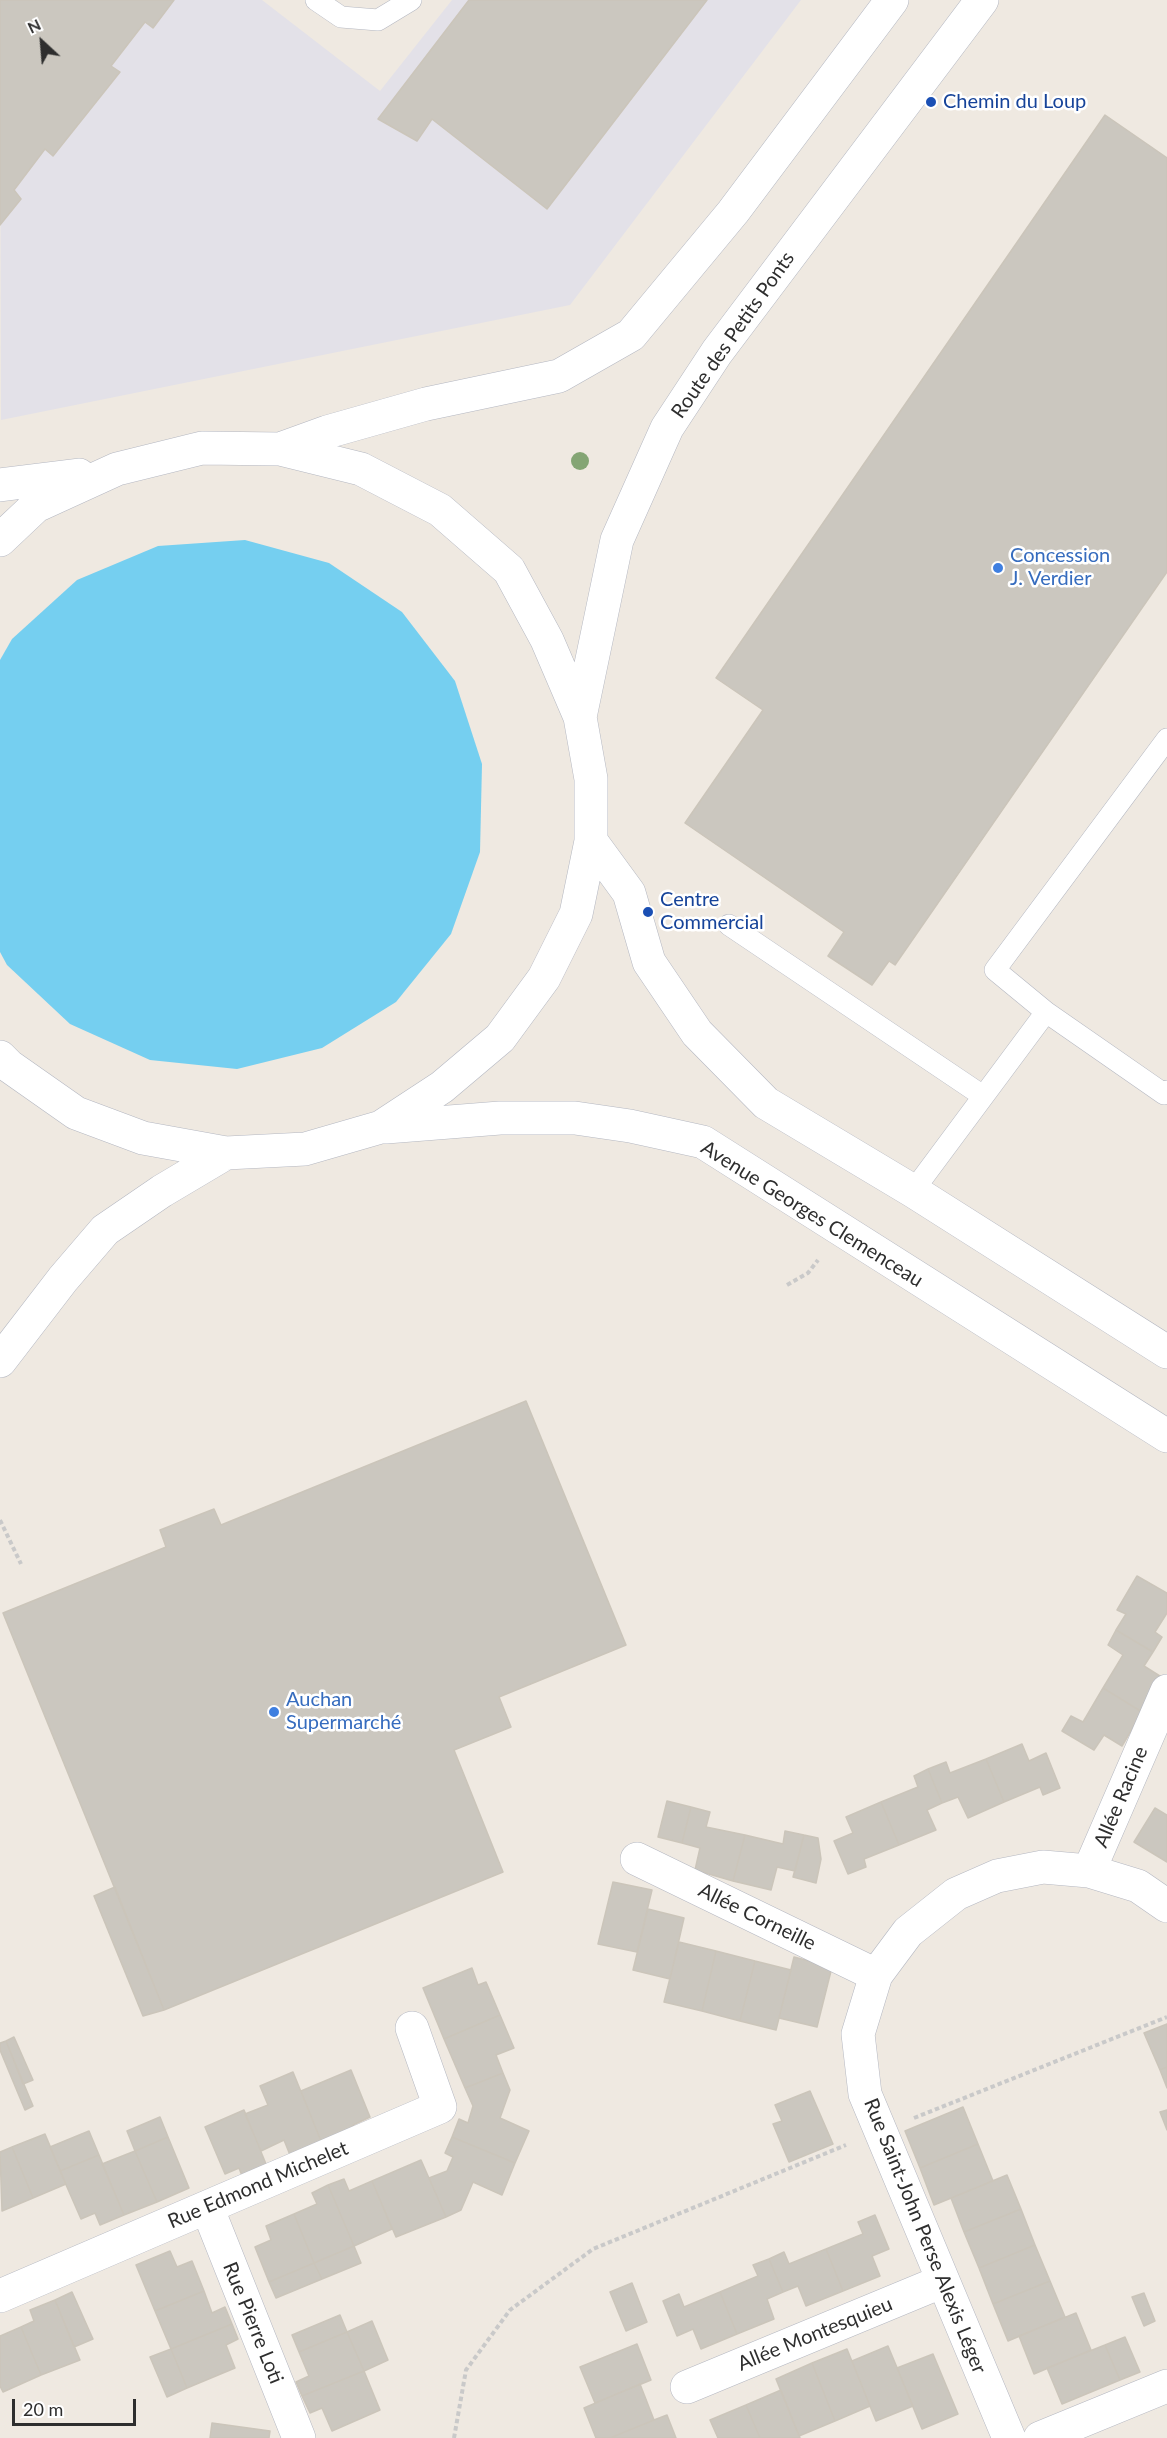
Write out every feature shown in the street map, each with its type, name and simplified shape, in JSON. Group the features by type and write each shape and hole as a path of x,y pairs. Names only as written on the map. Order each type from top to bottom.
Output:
{"main road":[{"path":"280,449 327,432 426,404 559,376 631,335 733,212 892,0"},
{"name":"Route des Petits Ponts","path":"580,717 617,540 667,428 717,352 982,0"},
{"path":"0,485 117,469 202,448 280,449 361,469 441,510 509,570 548,640 580,717 591,779 591,841 576,914 544,978 500,1038 442,1087 381,1127 305,1149 226,1153 143,1138 76,1113 9,1066 0,1057"},
{"path":"0,540 36,506 117,469"},
{"path":"591,841 629,893 650,962 698,1033 766,1103 913,1191 1167,1352"},
{"name":"Avenue Georges Clemenceau","path":"381,1127 500,1118 575,1118 630,1126 703,1142 1167,1436"},
{"path":"0,1361 63,1279 105,1230 162,1191 226,1153"},
{"name":"Allée Racine","path":"1089,1871 1167,1690"},
{"name":"Allée Corneille","path":"637,1859 876,1975"},
{"name":"Rue Saint-John Perse Alexis Léger","path":"1009,2438 866,2094 858,2034 876,1975 908,1932 956,1894 997,1876 1043,1867 1089,1871 1138,1886 1167,1906"},
{"name":"Rue Edmond Michelet","path":"0,2296 440,2107 412,2028"},
{"name":"Rue Pierre Loti","path":"207,2207 299,2438"},
{"name":"Allée Montesquieu","path":"687,2387 943,2281"},
{"path":"1040,2438 1167,2386"}],"lane":[{"path":"316,0 341,16 378,20 411,0"},
{"path":"1167,739 995,970 1046,1012 1164,1094 1167,1090"},
{"path":"729,925 983,1096"},
{"path":"913,1191 1046,1012"}],"path":[{"path":"0,1520 21,1564"},
{"path":"454,2438 466,2370 478,2353 510,2310 593,2249 1167,2017"}],"shaded area":[{"path":"0,0 262,0 380,91 452,0 801,0 570,305 1,420"}],"water":[{"path":"245,540 329,563 402,612 455,681 482,764 480,852 451,934 396,1002 322,1048 237,1069 150,1060 70,1024 7,965 0,952 0,660 12,639 77,580 158,546"}],"building":[{"path":"0,0 174,0 153,28 145,22 111,66 120,72 53,156 45,149 14,190 21,199 0,225"},
{"path":"469,0 707,0 547,209 432,119 417,141 378,119"},
{"path":"1105,115 1167,158 1167,572 895,965 889,961 872,985 828,956 844,932 685,823 763,710 716,678"},
{"name":"Auchan Supermarché","path":"526,1401 626,1645 499,1697 511,1727 454,1750 503,1872 164,2010 3,1613 166,1547 160,1530 214,1509 221,1525"},
{"path":"1137,1576 1167,1593 1167,1613 1155,1632 1162,1637 1153,1652 1116,1630 1126,1614 1117,1610"},
{"path":"1116,1630 1153,1652 1144,1666 1163,1678 1142,1712 1103,1688 1123,1655 1108,1645"},
{"path":"1103,1688 1142,1712 1122,1746 1104,1735 1094,1750 1062,1731 1071,1716 1083,1722"},
{"path":"1022,1744 1029,1761 1046,1753 1060,1788 1043,1795 1040,1787 1004,1802 986,1759"},
{"path":"986,1759 1004,1802 968,1818 958,1797 942,1803 928,1769 946,1762 950,1773"},
{"path":"928,1769 942,1803 927,1810 936,1830 899,1845 881,1802 918,1787 914,1776"},
{"path":"667,1801 691,1807 682,1843 658,1837"},
{"path":"881,1802 899,1845 864,1859 866,1867 848,1874 834,1841 853,1833 846,1817"},
{"path":"691,1807 710,1812 706,1827 745,1835 733,1881 695,1870 700,1848 682,1843"},
{"path":"1155,1808 1167,1815 1167,1862 1134,1842"},
{"path":"785,1831 804,1835 795,1871 777,1867 771,1890 733,1881 745,1835 783,1844"},
{"path":"804,1835 818,1838 821,1859 816,1883 793,1877"},
{"path":"613,1882 652,1890 637,1952 598,1944"},
{"path":"115,1887 164,2010 143,2016 94,1896"},
{"path":"648,1909 684,1918 670,1979 633,1970"},
{"path":"679,1942 716,1951 702,2011 664,2002"},
{"path":"716,1951 755,1961 740,2021 702,2011"},
{"path":"794,1957 832,1967 817,2027 779,2018"},
{"path":"755,1961 791,1970 776,2030 740,2021"},
{"path":"472,1968 478,1985 486,1982 500,2015 444,2039 423,1988"},
{"path":"500,2015 514,2048 496,2055 503,2073 465,2088 444,2039"},
{"path":"1167,2024 1167,2067 1160,2070 1144,2033"},
{"path":"14,2037 33,2080 23,2084 6,2041"},
{"path":"6,2041 33,2106 25,2110 0,2050 0,2043"},
{"path":"1167,2067 1167,2088 1160,2070"},
{"path":"351,2070 370,2117 353,2125 356,2133 323,2146 301,2091"},
{"path":"293,2072 323,2146 292,2160 284,2140 261,2151 245,2114 268,2105 260,2086"},
{"path":"503,2073 510,2090 500,2118 529,2131 515,2163 452,2137 459,2119 468,2123 473,2106 465,2088"},
{"path":"810,2091 833,2144 789,2162 773,2124 782,2121 775,2105"},
{"path":"963,2107 978,2144 920,2168 905,2131"},
{"path":"244,2110 268,2169 244,2181 239,2168 225,2174 205,2127"},
{"path":"1167,2110 1167,2130 1160,2112"},
{"path":"160,2117 168,2137 135,2151 127,2131"},
{"path":"89,2131 99,2155 60,2171 50,2147"},
{"path":"45,2134 66,2184 33,2198 12,2147"},
{"path":"168,2137 189,2188 157,2202 135,2151"},
{"path":"452,2137 515,2163 502,2195 473,2182 461,2210 446,2217 429,2178 447,2171 453,2157 445,2153"},
{"path":"978,2144 993,2181 934,2205 920,2168"},
{"path":"12,2147 33,2198 2,2211 0,2152"},
{"path":"135,2151 157,2202 124,2215 102,2164"},
{"path":"99,2155 124,2215 100,2225 95,2213 81,2219 60,2171"},
{"path":"421,2160 446,2217 396,2237 372,2181"},
{"path":"1007,2175 1021,2209 964,2232 951,2198"},
{"path":"344,2179 349,2191 372,2181 392,2229 354,2246 328,2185"},
{"path":"328,2185 354,2246 314,2263 294,2214 317,2204 312,2193"},
{"path":"1021,2209 1035,2245 979,2268 964,2232"},
{"path":"294,2214 314,2263 269,2282 255,2247 271,2240 266,2226"},
{"path":"875,2215 889,2249 872,2256 880,2276 843,2291 826,2249 863,2234 858,2222"},
{"path":"1035,2245 1050,2281 993,2304 979,2268"},
{"path":"354,2246 361,2263 322,2279 314,2263"},
{"path":"826,2249 843,2291 806,2306 798,2286 783,2292 769,2259 784,2252 789,2264"},
{"path":"170,2251 177,2267 192,2261 204,2291 155,2311 136,2265"},
{"path":"769,2259 783,2292 767,2299 774,2319 737,2334 720,2292 758,2276 753,2265"},
{"path":"314,2263 322,2279 276,2298 269,2282"},
{"path":"1050,2281 1065,2317 1008,2341 993,2304"},
{"path":"632,2283 647,2322 626,2331 610,2292"},
{"path":"204,2291 212,2313 225,2307 232,2324 171,2349 155,2311"},
{"path":"72,2292 93,2339 74,2347 55,2300"},
{"path":"720,2292 737,2334 701,2349 693,2329 677,2336 663,2301 679,2294 684,2307"},
{"path":"1144,2293 1155,2321 1144,2326 1132,2297"},
{"path":"55,2300 80,2360 41,2375 21,2327 34,2321 30,2310"},
{"path":"1076,2313 1091,2350 1034,2374 1019,2336"},
{"path":"340,2315 347,2332 299,2352 292,2335"},
{"path":"372,2321 388,2360 364,2371 347,2332"},
{"path":"232,2324 238,2339 226,2345 235,2368 187,2388 171,2349"},
{"path":"21,2327 41,2375 3,2392 0,2386 0,2336"},
{"path":"347,2332 364,2371 302,2396 296,2382 309,2376 299,2352"},
{"path":"1125,2337 1140,2372 1120,2380 1105,2345"},
{"path":"637,2344 651,2380 595,2403 580,2367"},
{"path":"1105,2345 1120,2380 1062,2404 1047,2368"},
{"path":"888,2346 913,2406 876,2421 852,2361"},
{"path":"171,2349 187,2388 167,2397 150,2357"},
{"path":"847,2349 870,2406 835,2421 812,2363"},
{"path":"933,2354 958,2414 922,2429 897,2368"},
{"path":"812,2363 835,2421 799,2436 776,2379"},
{"path":"364,2371 380,2410 332,2431 322,2408 310,2413 302,2396"},
{"path":"640,2384 654,2420 610,2438 596,2438 584,2408"},
{"path":"781,2390 800,2438 760,2438 746,2405"},
{"path":"746,2405 760,2438 718,2438 710,2420"},
{"path":"667,2415 676,2438 610,2438 654,2420"},
{"path":"212,2423 270,2431 269,2438 210,2438"}],"place":[{"name":"Chemin du Loup","path":"931,102"},
{"name":"Concession J. Verdier","path":"998,568"},
{"name":"Centre Commercial","path":"648,912"},
{"name":"Auchan Supermarché","path":"274,1712"}]}
